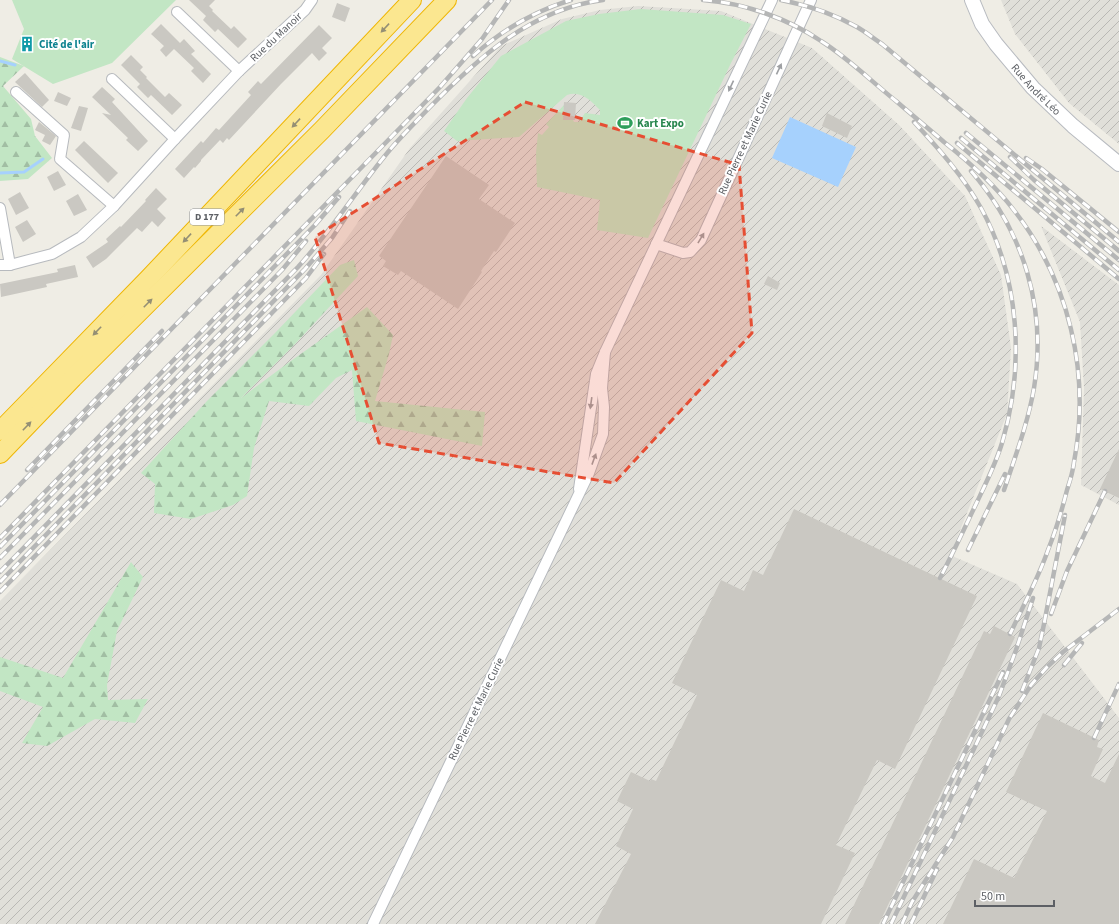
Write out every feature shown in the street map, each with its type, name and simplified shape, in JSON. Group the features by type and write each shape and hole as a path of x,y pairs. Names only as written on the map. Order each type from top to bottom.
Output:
{"highway":[{"name":"D 177","path":"0,431 148,279 412,0"},
{"path":"322,130 439,0"},
{"path":"322,130 447,0"},
{"name":"D 177","path":"0,454 110,341 322,130"}],"street":[{"name":"Rue du Manoir","path":"0,265 10,265 52,254 81,237 114,206 239,71 305,10 312,0"},
{"name":"Rue Pierre et Marie Curie","path":"578,495 579,479 596,374 605,352 772,0"},
{"name":"Rue Pierre et Marie Curie","path":"656,244 683,254 690,252 701,240 811,0"},
{"name":"Rue André Léo","path":"972,0 982,24 996,44 1033,88 1073,126 1119,164"},
{"path":"177,12 239,71"},
{"path":"112,79 175,139"},
{"path":"16,92 64,135 60,159 114,206"},
{"path":"0,208 10,265"},
{"name":"Rue Pierre et Marie Curie","path":"373,924 589,473 603,434 604,407 602,388 605,352"}],"highlighted area":[{"path":"525,102 739,165 752,333 614,483 379,443 315,237"}],"shaded area":[{"path":"1001,0 1119,0 1119,144 1069,103 1015,34"},
{"path":"638,6 721,11 812,48 899,125 965,196 1001,275 1011,348 1007,414 950,555 1017,584 1119,718 1119,924 0,924 0,601 321,275 410,148 501,46 562,19 600,10"},
{"path":"1041,226 1119,285 1119,505 1081,485 1084,388 1080,322"}],"green space":[{"path":"12,0 176,0 112,63 53,84 12,59 24,29"},
{"name":"Kart Expo","path":"641,9 723,15 751,24 648,238 597,230 600,200 537,187 536,153 538,133 542,135 549,127 546,124 564,105 563,119 579,122 585,113 600,115 600,110 585,97 577,94 567,95 519,137 457,141 444,131 467,98 501,56 566,21 599,14"},
{"path":"0,57 24,66 3,86 31,119 35,136 52,158 28,179 0,181"},
{"path":"354,260 358,276 296,343 241,398 367,307 393,335 375,401 485,412 482,446 356,421 352,370 336,378 309,406 269,401 254,448 247,496 233,505 191,519 154,513 155,484 141,473 207,401 340,265"},
{"path":"131,562 143,577 117,631 107,685 108,700 148,699 135,723 95,719 47,746 22,743 43,707 0,691 0,657 63,678"}],"water":[{"path":"790,117 856,147 838,187 772,158"}],"building":[{"path":"189,0 215,0 209,6 213,10 212,11 231,29 234,26 247,39 238,48 218,29 215,32 203,20 206,16"},
{"path":"337,3 350,8 345,22 332,17"},
{"path":"161,24 180,43 184,39 195,51 191,54 211,74 203,83 191,71 194,68 174,49 166,57 160,50 164,46 151,34"},
{"path":"319,25 332,38 322,48 327,53 319,61 312,53 229,140 227,138 223,143 220,140 184,178 175,169 201,141 203,143 216,128 219,130 251,95 248,92 258,81 261,84"},
{"path":"131,55 143,67 140,70 147,77 146,78 165,97 169,93 182,105 172,115 151,95 148,98 137,87 140,84 121,65"},
{"path":"25,73 49,100 42,107 15,82"},
{"path":"102,87 115,99 112,102 148,141 138,151 126,140 128,138 102,113 111,115 92,97"},
{"path":"58,92 71,98 67,106 54,101"},
{"path":"564,102 576,103 575,120 563,120"},
{"path":"79,106 88,108 81,131 71,128"},
{"path":"827,113 852,126 847,138 822,126"},
{"path":"39,122 56,136 50,145 42,141 45,135 35,130"},
{"path":"84,141 118,173 108,183 75,150"},
{"path":"446,156 489,185 479,199 515,223 496,252 494,251 458,309 401,271 398,275 383,266 386,261 379,256"},
{"path":"58,171 66,185 54,191 47,177"},
{"path":"156,188 167,199 157,209 166,218 158,227 152,221 142,232 137,228 106,259 93,268 86,257 108,242 106,239 120,226 121,227 146,201 145,200"},
{"path":"20,192 29,208 16,215 8,199"},
{"path":"78,194 87,210 74,216 66,201"},
{"path":"27,220 36,234 23,242 15,227"},
{"path":"75,265 78,277 46,284 47,287 1,297 0,284 58,272 57,269"},
{"path":"768,276 780,283 777,290 764,284"},
{"path":"1119,449 1119,498 1100,489"},
{"path":"794,509 977,596 895,769 877,760 836,845 855,853 821,924 595,924 631,854 616,846 633,809 617,801 631,772 650,781 651,779 656,781 697,695 672,683 721,580 744,591 753,570 763,575"},
{"path":"994,626 1015,637 879,924 845,924 984,631 990,634"},
{"path":"1043,713 1099,740 1097,747 1103,749 1091,776 1105,783 1119,754 1119,924 943,924 974,859 1014,878 1047,811 1006,792"}],"waterway":[{"path":"0,61 15,65"},
{"path":"0,173 24,172 43,159"}],"railway":[{"path":"0,505 492,0"},
{"path":"0,538 440,87 482,39 509,0"},
{"path":"473,56 495,38 531,16 571,0"},
{"path":"0,572 298,267 321,240 389,150 448,89 487,54 529,25 552,14 577,5 603,0"},
{"path":"703,0 734,4 765,13 794,25 841,55 963,157 989,182 1013,209 1049,266 1071,329 1077,362 1080,395 1079,428 1074,465 1056,528 1040,571 1010,634"},
{"path":"781,0 801,4 830,14 848,22 882,44 1119,242"},
{"path":"914,122 958,174 981,208 994,235 1004,264 1011,293 1015,323 1016,354 1014,384 1002,443 987,480 940,578"},
{"path":"966,133 1119,260"},
{"path":"961,138 1119,270"},
{"path":"957,143 1119,279"},
{"path":"1010,157 1034,180 1119,251"},
{"path":"1026,158 1042,169 1119,232"},
{"path":"971,171 1005,220 1018,246 1034,301 1037,329 1037,358 1034,388 1021,440 1004,490"},
{"path":"0,547 315,225 339,197"},
{"path":"0,582 305,269 332,238 350,211"},
{"path":"0,558 282,270 306,241"},
{"path":"0,592 306,278 324,254"},
{"path":"27,470 162,331"},
{"path":"968,550 1005,474"},
{"path":"1051,614 1067,571 1105,491"},
{"path":"1022,691 1039,648 1065,515"},
{"path":"891,924 999,696 1033,598"},
{"path":"902,924 912,902 953,837 1009,719 1031,685 1063,652 1119,609"},
{"path":"1064,665 1082,643"},
{"path":"883,924 1003,672"},
{"path":"1094,738 1119,684"},
{"path":"911,924 937,869"}],"place":[{"name":"Cité de l'air","path":"27,44"},
{"name":"Kart Expo","path":"625,123"}]}
